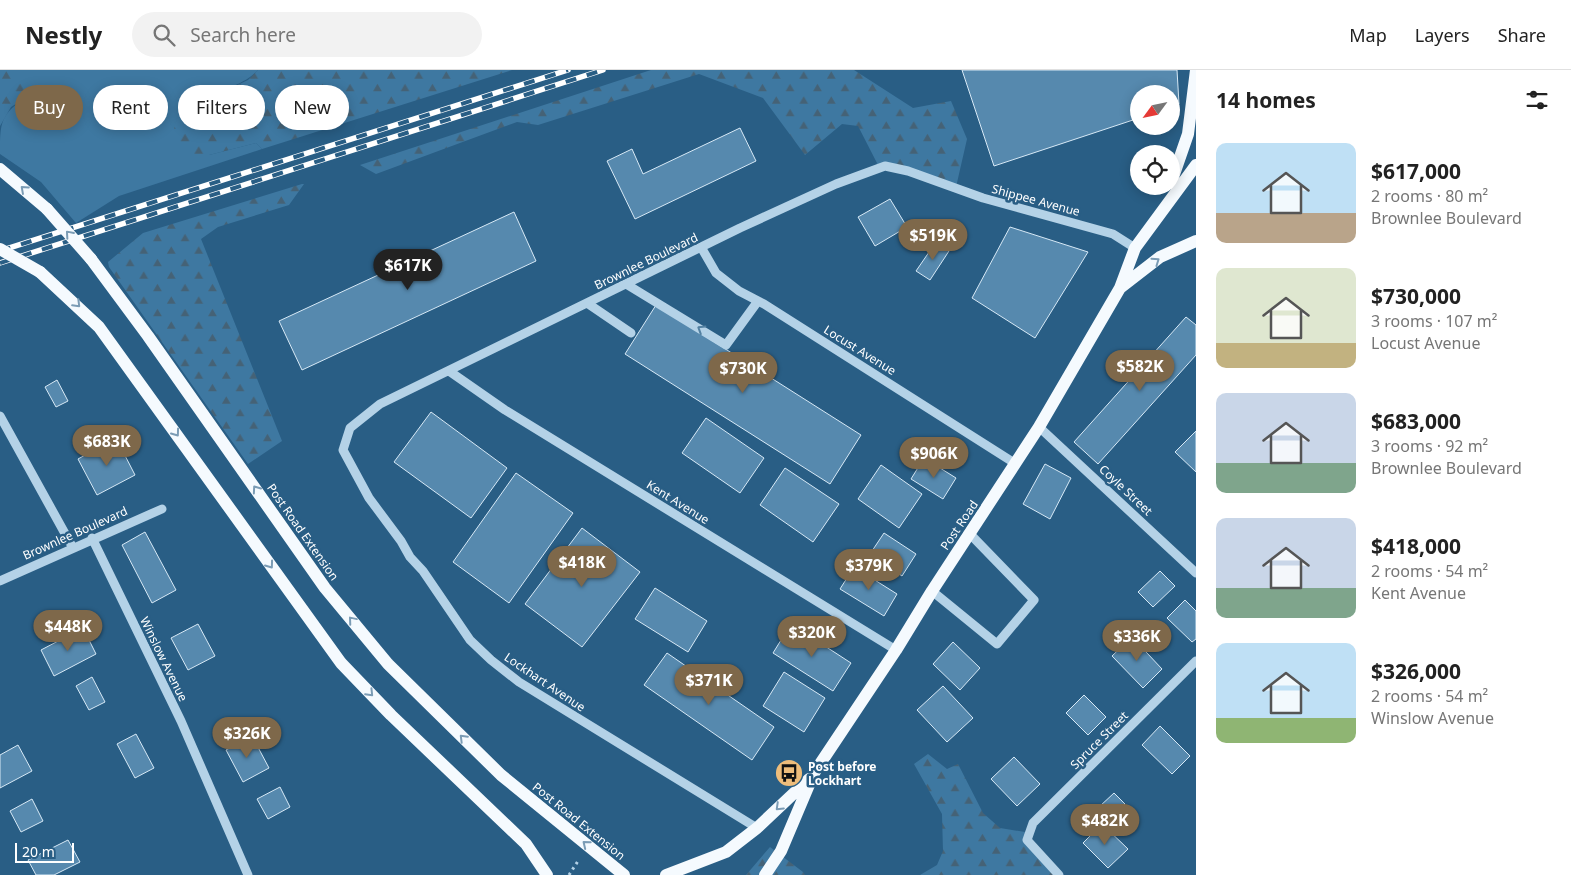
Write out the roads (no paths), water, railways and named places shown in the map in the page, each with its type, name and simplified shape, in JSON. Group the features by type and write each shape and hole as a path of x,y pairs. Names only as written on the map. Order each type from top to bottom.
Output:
{"main road":[{"path":"1180,157 1188,134 1196,70"},
{"name":"Post Road","path":"814,774 1039,427 1120,288 1135,248 1196,164"},
{"name":"Post Road Extension","path":"0,169 48,209 91,259 148,336 325,588 388,664 501,775 624,875"},
{"path":"1135,248 1164,195"},
{"name":"Post Road","path":"1120,288 1160,258 1196,241"},
{"path":"0,249 40,272 100,327 341,663 391,715 526,844 547,875"},
{"path":"666,875 726,852 757,828 814,774"},
{"path":"774,875 781,851 814,774"},
{"path":"765,875 781,851"}],"street":[{"name":"Brownlee Boulevard","path":"380,404 836,184 885,166 928,178"},
{"name":"Shippee Avenue","path":"928,178 983,198 1113,234 1135,248"},
{"name":"Locust Avenue","path":"702,247 716,273 739,292 758,301 1016,464"},
{"path":"626,284 726,345 758,301"},
{"path":"587,303 631,333"},
{"name":"Kent Avenue","path":"449,371 505,410 896,650"},
{"name":"Lockhart Avenue","path":"380,404 350,428 343,450 369,498 470,640 519,682 757,828"},
{"path":"0,416 74,548"},
{"name":"Coyle Street","path":"1039,427 1196,573"},
{"name":"Brownlee Boulevard","path":"0,581 92,538 162,509"},
{"path":"932,591 997,644 1034,600 970,534"},
{"name":"Winslow Avenue","path":"92,538 180,721 248,875"},
{"name":"Spruce Street","path":"1059,875 1027,840 1033,823 1196,661"}],"railway":[{"path":"0,251 568,70"},
{"path":"0,263 603,70"}],"place":[{"name":"Post before Lockhart","path":"789,773"}]}
